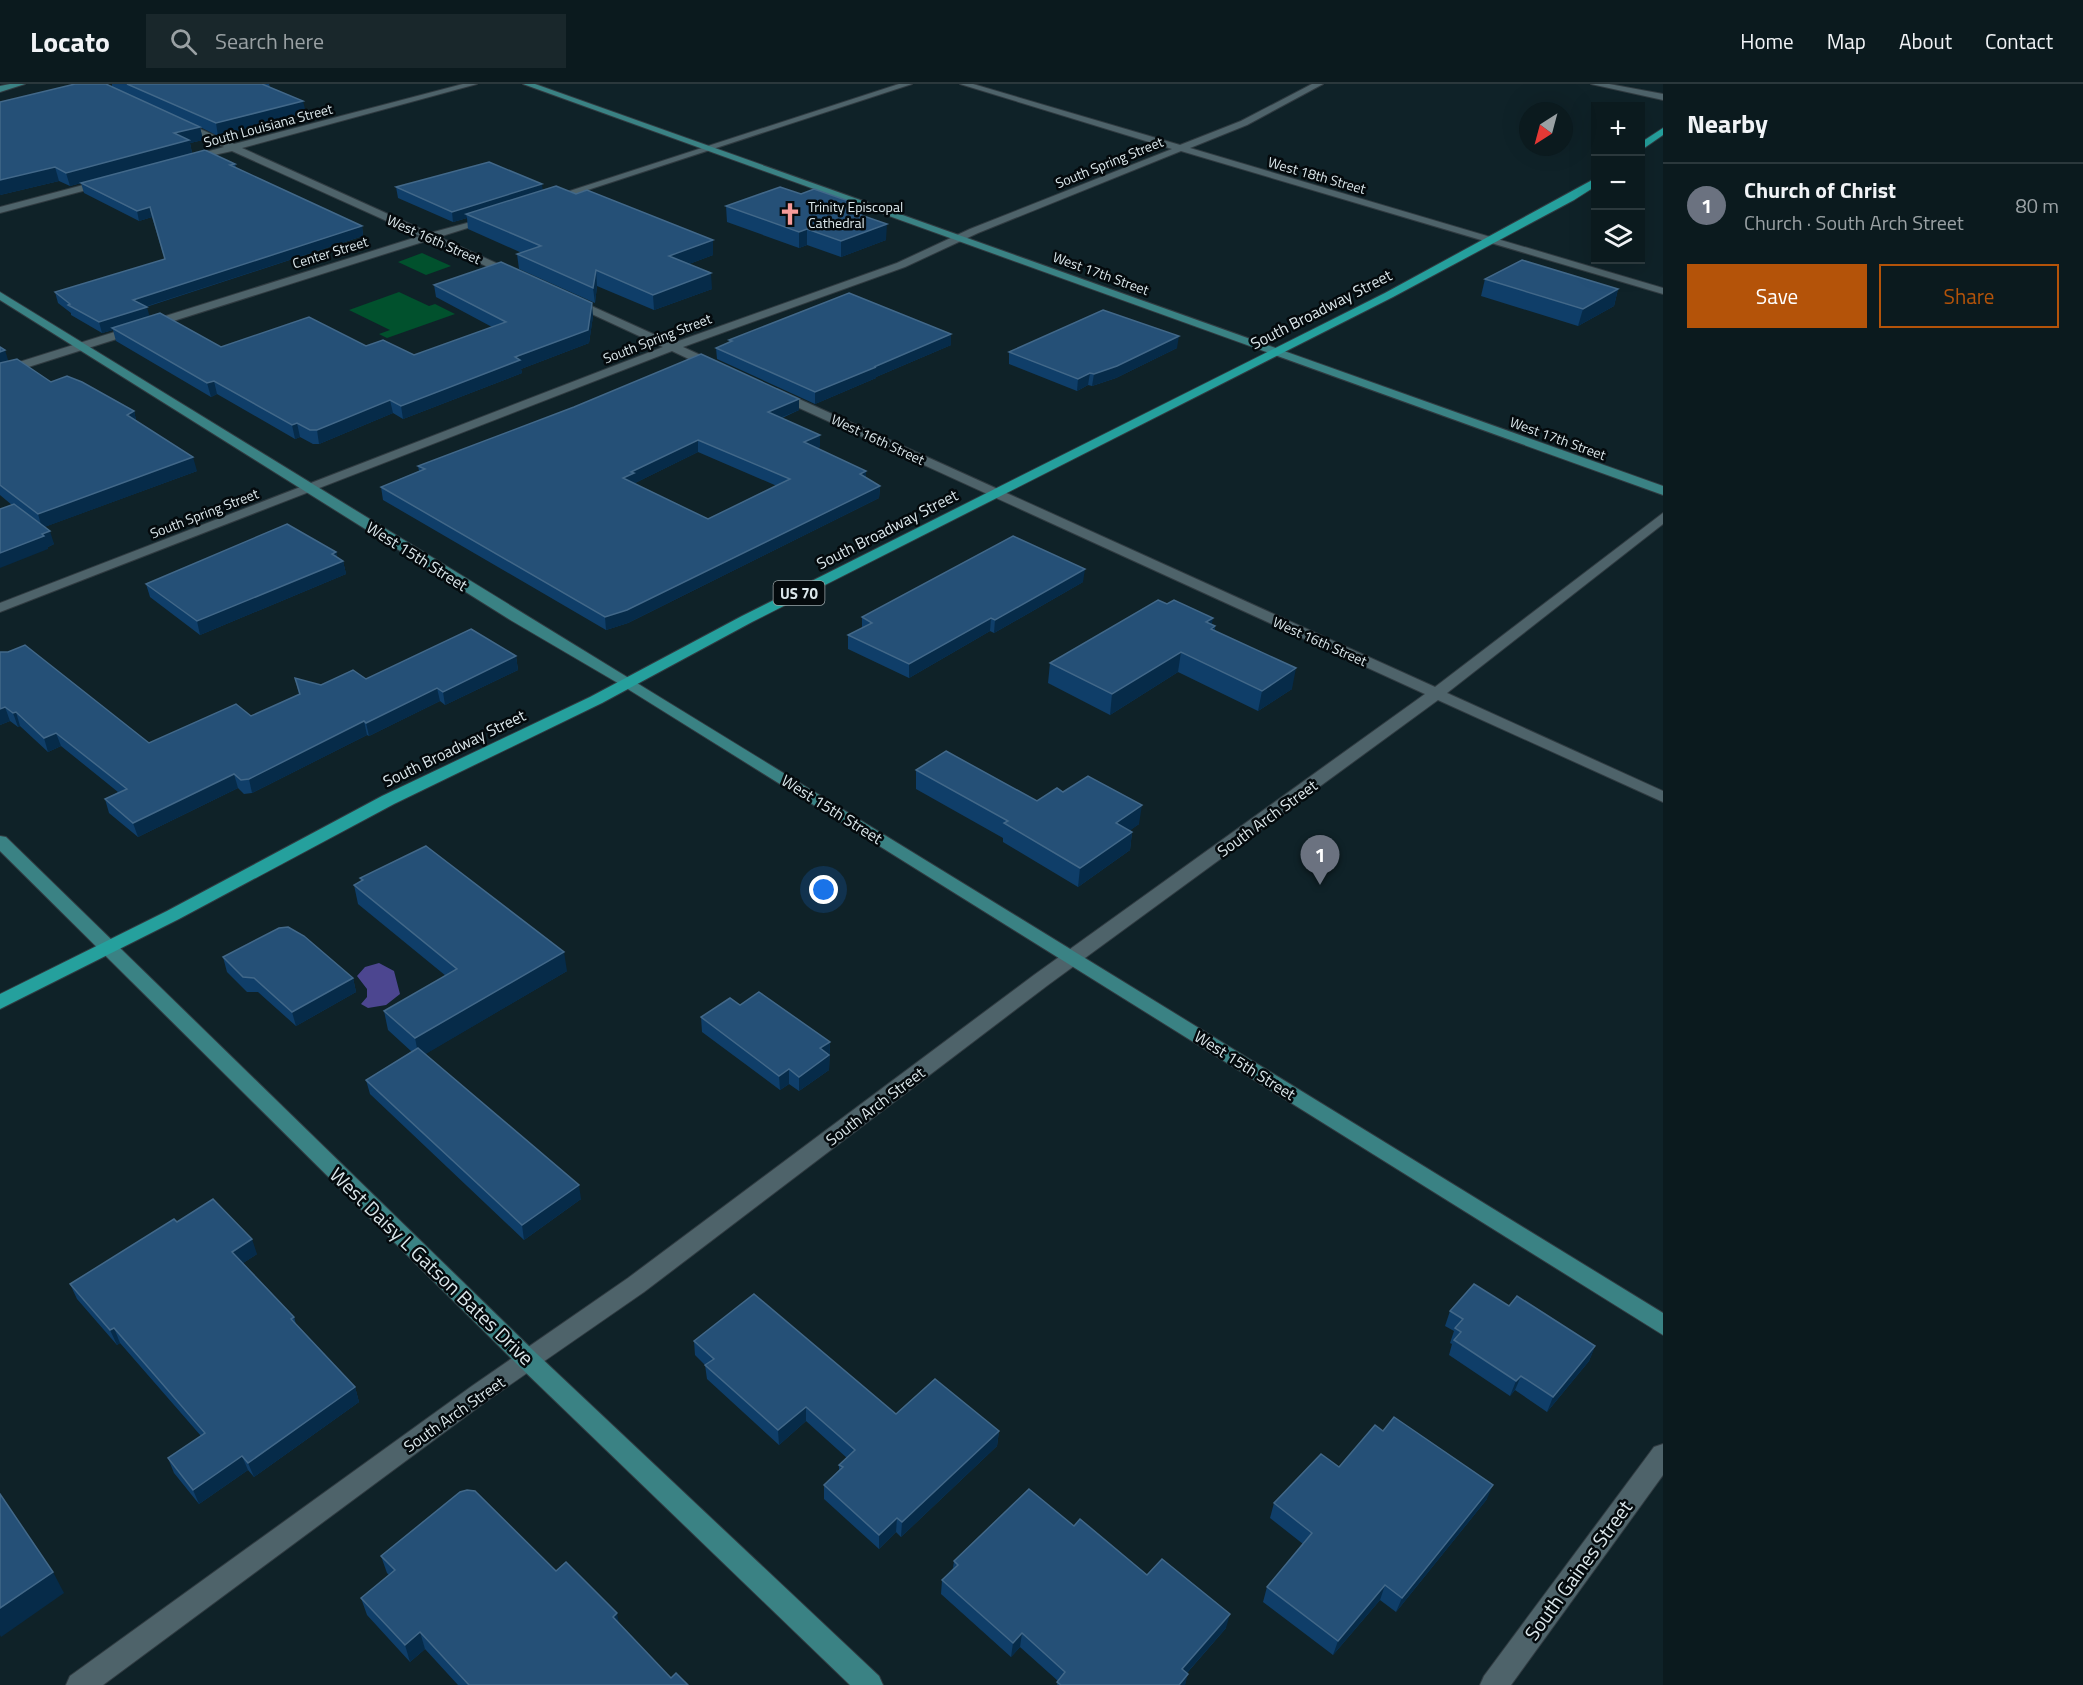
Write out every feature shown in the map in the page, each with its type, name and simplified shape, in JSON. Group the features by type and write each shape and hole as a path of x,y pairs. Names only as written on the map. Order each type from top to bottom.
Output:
{"main road":[{"path":"1645,145 1663,131"},
{"name":"South Broadway Street","path":"0,1002 110,947 388,800 629,683 747,619 1274,353 1493,240 1591,184"}],"street":[{"path":"0,89 21,84"},
{"name":"South Louisiana Street","path":"182,162 473,84"},
{"name":"West 17th Street","path":"528,84 1663,491"},
{"path":"540,202 908,84"},
{"name":"West 18th Street","path":"963,84 1663,291"},
{"name":"South Spring Street","path":"0,608 672,347 901,266 958,238 1244,123 1319,84"},
{"path":"1595,84 1663,97"},
{"name":"West 16th Street","path":"169,118 529,282"},
{"path":"0,210 115,179"},
{"name":"Center Street","path":"0,372 496,216"},
{"name":"West 15th Street","path":"0,295 517,618 629,683 1663,1325"},
{"path":"560,296 735,375"},
{"name":"West 16th Street","path":"766,388 1663,797"},
{"name":"South Arch Street","path":"80,1685 471,1400 529,1361 1435,693 1663,517"},
{"name":"West Daisy L Gatson Bates Drive","path":"0,841 529,1361 869,1685"},
{"name":"South Gaines Street","path":"1494,1685 1663,1455"}],"green space":[{"path":"422,253 451,266 426,275 398,262"},
{"path":"399,292 429,306 435,304 455,314 387,338 379,334 390,330 349,310"}],"shaded area":[{"path":"379,963 394,971 400,994 386,1005 368,1008 361,1004 367,997 367,989 357,976 365,967"}],"building":[{"path":"75,84 106,84 200,127 174,133 189,140 66,173 55,167 0,180 0,102"},
{"path":"127,84 262,84 303,101 216,123"},
{"path":"205,150 235,164 230,165 362,226 133,300 147,307 99,322 68,305 70,304 55,292 165,259 150,207 137,211 81,183"},
{"path":"489,162 542,184 452,212 396,187"},
{"path":"556,186 576,194 587,190 713,240 669,256 711,273 653,295 596,270 593,288 517,254 541,246 466,214"},
{"path":"780,187 801,194 814,189 863,206 849,211 887,224 841,241 807,229 799,232 726,206"},
{"path":"1522,260 1618,289 1583,309 1485,279"},
{"path":"501,262 592,303 588,330 515,357 520,360 401,406 390,400 317,430 310,430 297,423 292,425 214,381 207,383 112,328 160,313 221,347 309,317 366,346 383,340 414,355 506,322 434,285"},
{"path":"849,293 951,334 815,392 716,348 732,341 729,340"},
{"path":"1103,310 1179,336 1117,366 1094,374 1090,373 1078,379 1009,352"},
{"path":"701,354 799,399 768,412 820,435 804,442 866,471 860,474 880,486 627,610 605,617 381,487 425,469 418,466 574,407","holes":["698,440 790,479 708,519 623,478"]},
{"path":"17,359 51,382 67,376 82,382 134,411 127,415 193,457 38,514 0,485 0,363"},
{"path":"14,504 50,531 42,534 44,536 0,553 0,509"},
{"path":"287,524 336,552 332,554 343,561 197,621 146,584"},
{"path":"1013,536 1085,569 995,620 991,618 909,664 848,635 872,623 862,617"},
{"path":"1158,600 1167,604 1174,600 1213,618 1206,622 1215,626 1211,629 1296,668 1262,691 1181,652 1112,694 1050,663"},
{"path":"471,629 516,656 443,692 437,688 366,723 364,721 249,779 241,780 234,774 133,823 105,799 127,789 56,733 44,738 16,712 13,713 5,707 0,709 0,652 8,652 25,645 149,743 236,704 251,716 300,694 295,678 321,685 353,670 366,679"},
{"path":"946,751 1037,801 1057,788 1063,792 1088,776 1142,805 1116,823 1132,832 1080,868 1004,823 1008,821 916,770"},
{"path":"426,846 564,952 415,1038 384,1011 457,969 354,885 363,880 360,878"},
{"path":"288,927 304,936 353,978 292,1012 254,978 243,977 223,957 279,928"},
{"path":"759,992 830,1042 820,1048 829,1055 799,1077 789,1069 779,1076 701,1017 730,998 740,1005"},
{"path":"418,1048 579,1185 522,1225 366,1080"},
{"path":"213,1199 252,1239 232,1252 294,1317 291,1319 355,1387 248,1463 242,1456 193,1490 168,1458 205,1433 114,1328 110,1330 70,1284 174,1219 177,1222"},
{"path":"1474,1284 1509,1306 1517,1296 1595,1346 1553,1397 1521,1376 1516,1381 1454,1340 1461,1332 1455,1328 1463,1319 1450,1311"},
{"path":"754,1294 896,1414 935,1379 999,1431 902,1522 897,1518 879,1535 824,1485 843,1467 839,1465 855,1450 806,1407 778,1430 705,1365 714,1359 694,1341"},
{"path":"1394,1417 1493,1485 1402,1598 1385,1585 1338,1641 1267,1587 1312,1533 1274,1503 1321,1454 1339,1467 1375,1425 1383,1431"},
{"path":"1029,1489 1074,1526 1080,1519 1147,1575 1162,1559 1230,1614 1182,1669 1188,1674 1179,1685 1061,1685 1057,1682 1065,1672 1022,1633 1013,1643 942,1580 958,1565 954,1561"},
{"path":"475,1491 556,1571 566,1562 617,1613 613,1617 671,1678 676,1673 688,1685 469,1685 420,1632 405,1645 361,1598 395,1570 381,1556 460,1492"},
{"path":"0,1494 53,1572 0,1608"}],"place":[{"name":"Trinity Episcopal Cathedral","path":"790,214"},
{"name":"Church of Christ","path":"1320,885"}]}
